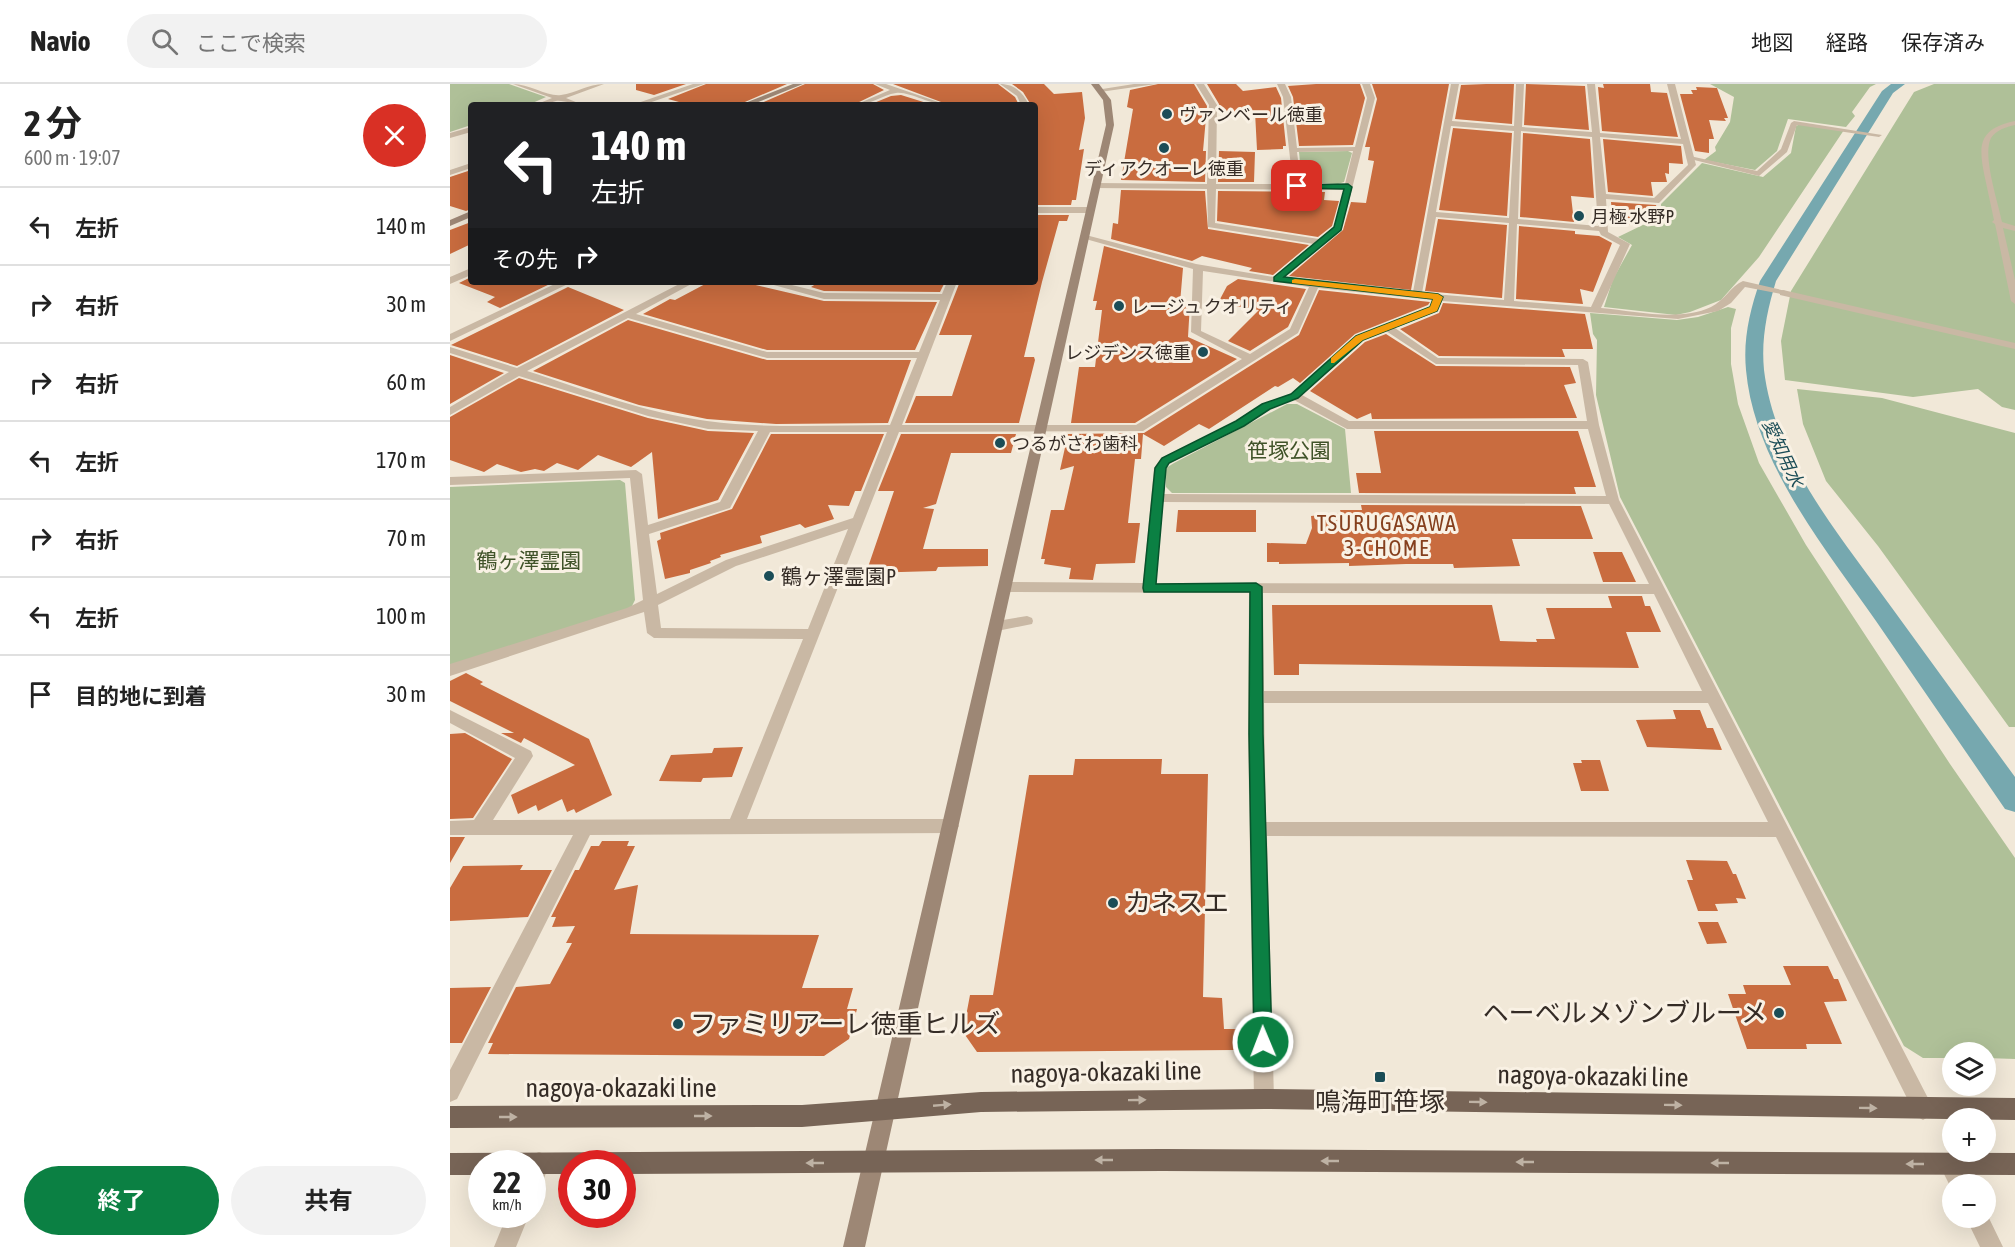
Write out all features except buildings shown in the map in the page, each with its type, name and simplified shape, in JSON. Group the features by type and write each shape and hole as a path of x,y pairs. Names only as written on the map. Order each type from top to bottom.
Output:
{"main road":[{"name":"nagoya-okazaki line","path":"450,1117 802,1116 981,1102 1264,1099 2015,1109"},
{"path":"546,1172 873,1162 1174,1160 2015,1164"},
{"path":"450,1164 468,1166"}],"street":[{"path":"517,84 570,102"},
{"path":"547,102 600,84"},
{"path":"645,102 700,84"},
{"path":"752,102 799,84"},
{"path":"879,84 934,102"},
{"path":"1004,84 1020,94 1023,102"},
{"path":"1098,87 1152,84"},
{"path":"1200,84 1213,105 1211,225 1322,242"},
{"path":"1281,84 1287,97 1297,186"},
{"path":"1277,279 1338,228 1371,98 1366,84"},
{"path":"1417,296 1455,84"},
{"path":"1509,303 1520,84"},
{"path":"1591,84 1603,229 1605,233 1625,244 1595,310"},
{"path":"1602,196 1656,201 1692,165 1671,84"},
{"path":"854,1247 1043,427 1110,125 1107,100 1098,87"},
{"path":"867,102 897,90"},
{"path":"1448,123 1686,142"},
{"path":"450,136 468,130"},
{"path":"1293,150 1358,149"},
{"path":"450,173 468,166"},
{"path":"1097,186 1348,187"},
{"path":"1038,210 1091,210"},
{"path":"1432,214 1603,229"},
{"path":"450,223 468,215"},
{"path":"1085,236 1198,266 1277,279 1417,296 1678,317 1699,314 1723,305 1743,284 1783,293"},
{"path":"1198,266 1196,332 1251,359"},
{"path":"450,281 468,272"},
{"path":"450,350 648,413 708,425 766,428 1139,429 1294,331 1315,284"},
{"path":"450,338 561,285"},
{"path":"450,411 519,371 684,285"},
{"path":"780,285 824,296 946,297"},
{"path":"736,826 951,285"},
{"path":"1149,588 1160,468 1166,461 1240,423 1266,406 1294,396 1360,338 1434,309 1438,297"},
{"path":"627,315 766,356 924,355"},
{"path":"1387,327 1437,361 1583,362 1593,425 1613,500 1923,1109"},
{"path":"1294,396 1347,424 1593,425"},
{"path":"642,532 725,505 766,428"},
{"path":"450,481 636,474 654,633 812,634"},
{"path":"1158,498 1613,500"},
{"path":"450,670 632,612 731,563 858,521"},
{"path":"1006,587 1658,589"},
{"path":"1256,587 1256,697 1251,734 1258,829 1264,1099"},
{"path":"1256,697 1712,697"},
{"path":"450,716 525,756 479,828"},
{"path":"450,828 951,826"},
{"path":"450,1092 585,828"},
{"path":"1258,829 1780,830"},
{"path":"1950,1164 1955,1174"},
{"path":"505,1247 513,1228"},
{"path":"1982,1228 1992,1247"}],"lane":[{"path":"1690,158 1759,174 1784,150 1794,123 1879,135"},
{"path":"2015,123 1993,130 1984,144 1996,222 2015,301"},
{"path":"1996,222 2015,229"},
{"path":"1783,293 2015,346"},
{"path":"997,626 1026,624"}],"green space":[{"path":"450,84 509,84 546,97 535,102 468,102 468,126 450,132"},
{"path":"1710,84 1876,84 1870,87 1852,112 1855,116 1846,127 1788,119 1777,151 1755,170 1704,160 1716,151 1715,147 1730,122 1734,97"},
{"path":"1934,84 2015,84 2015,410 2002,407 1978,389 1913,397 1785,380 1781,341 1791,291 1914,92"},
{"path":"1800,124 1844,130 1759,257 1721,300 1676,315 1604,307 1613,279 1632,245 1618,237 1651,221 1661,211 1661,204 1702,163 1763,177 1791,153 1796,126"},
{"path":"1348,151 1352,153 1344,182 1338,184 1302,182 1299,152"},
{"path":"1728,307 1736,309 1731,328 1731,364 1738,404 1759,463 1806,545 1950,764 2015,858 2015,1059 1996,1058 1996,1042 1942,1042 1942,1058 1923,1058 1904,1046 1620,497 1596,395 1597,340 1593,334 1590,313 1677,320 1698,317"},
{"path":"1797,389 1882,398 2015,433 2015,727 2009,727 1878,546 1826,481 1803,424"},
{"name":"笹塚公園","path":"1287,404 1297,404 1345,429 1351,493 1172,493 1166,487 1166,468"},
{"name":"鶴ヶ澤霊園","path":"620,480 625,483 635,600 631,608 450,665 450,487"}],"waterway":[{"name":"愛知用水","path":"1899,84 1888,91 1768,281 1758,312 1754,342 1755,370 1760,398 1769,426 1809,508 2015,800"}],"slow traffic":[{"path":"1295,281 1365,291 1438,297 1434,309 1371,332 1360,338 1334,360"}],"place":[{"name":"ヴァンベール徳重","path":"1167,114"},
{"name":"ディアクオーレ徳重","path":"1164,148"},
{"name":"月極 水野P","path":"1579,216"},
{"name":"レージュ クオリティ","path":"1119,306"},
{"name":"レジデンス徳重","path":"1203,352"},
{"name":"つるがさわ歯科","path":"1000,443"},
{"name":"鶴ヶ澤霊園P","path":"769,576"},
{"name":"カネスエ","path":"1113,903"},
{"name":"ヘーベルメゾンブルーメ","path":"1779,1013"},
{"name":"ファミリアーレ徳重ヒルズ","path":"678,1024"},
{"name":"鳴海町笹塚","path":"1380,1077"}],"district":[{"name":"TSURUGASAWA 3-CHOME","path":"1387,536"}],"route":[{"path":"1263,1042 1256,734 1256,587 1149,588 1160,468 1166,461 1240,423 1266,406 1294,396 1360,338 1434,309 1438,297 1365,291 1277,279 1338,228 1347,198 1348,187 1297,186"}]}
